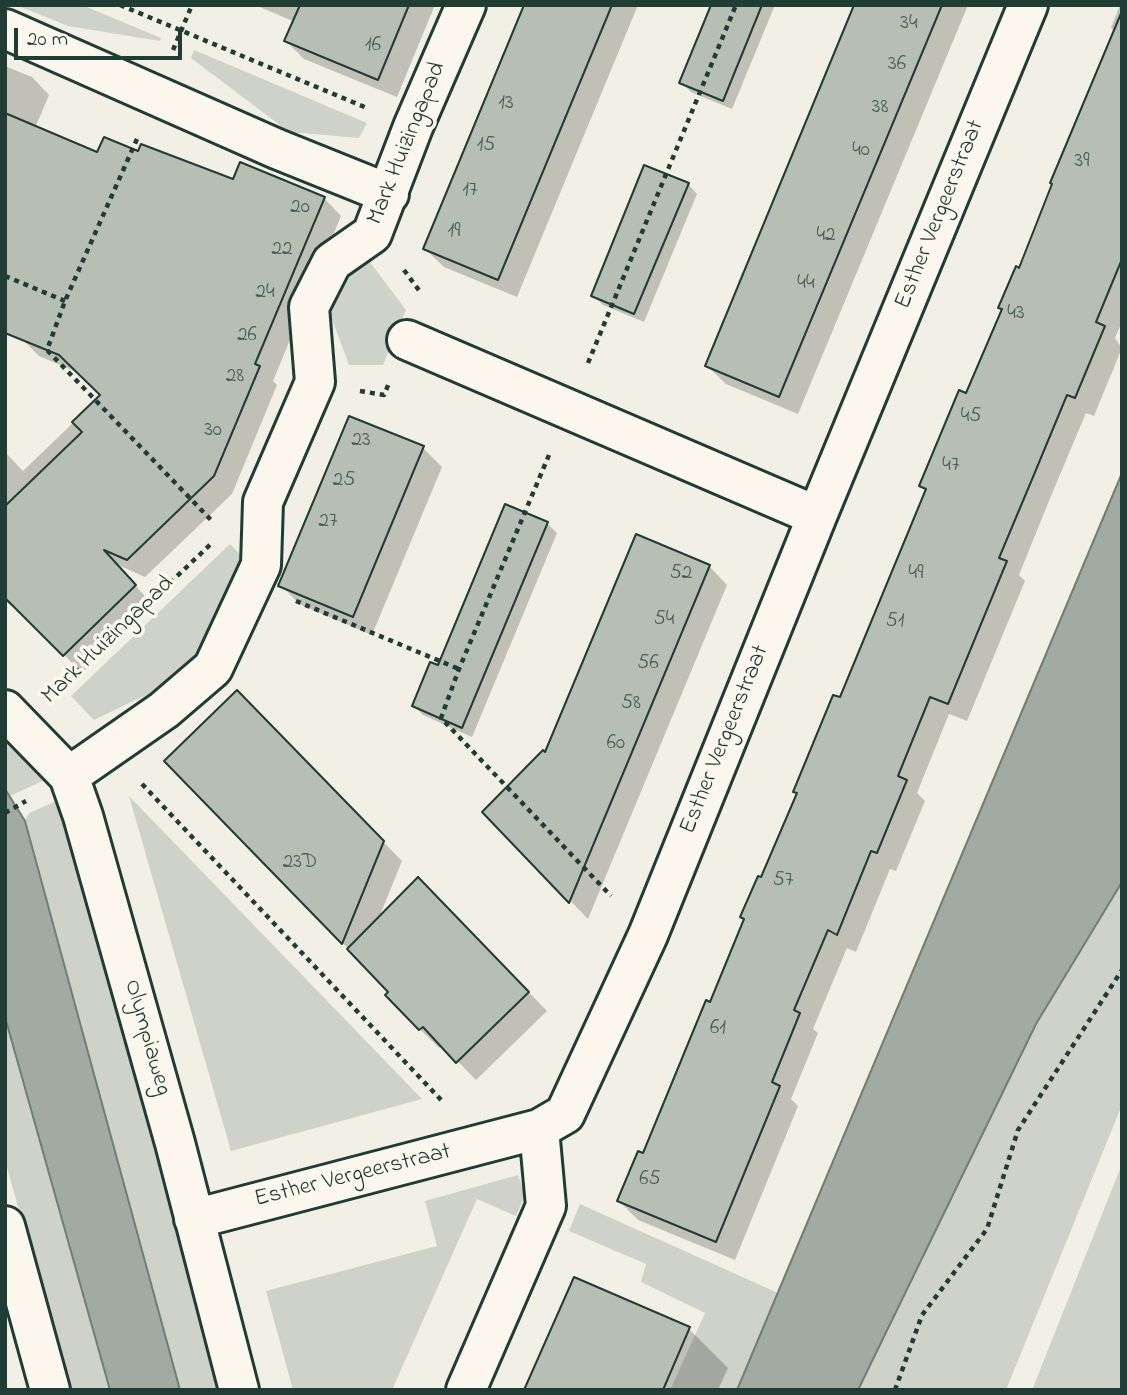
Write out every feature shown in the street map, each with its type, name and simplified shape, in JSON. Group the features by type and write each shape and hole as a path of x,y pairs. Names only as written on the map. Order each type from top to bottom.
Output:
{"street":[{"name":"Mark Huizingapad","path":"69,776 164,710 214,668 261,565 263,502 315,382 309,307 332,262 372,234 413,127 466,5"},
{"name":"Esther Vergeerstraat","path":"194,1219 539,1129 565,1114 648,935 1028,5"},
{"path":"5,29 277,149 388,194"},
{"path":"407,340 817,516"},
{"name":"Olympiaweg","path":"12,718 69,776 83,816 176,1143 239,1390"},
{"path":"466,1390 546,1206 539,1129"},
{"path":"5,1226 50,1390"}],"path":[{"path":"120,5 413,127"},
{"path":"191,5 155,96 65,301 47,350 223,532"},
{"path":"648,935 441,718 459,669 736,5"},
{"path":"5,276 65,301"},
{"name":"Mark Huizingapad","path":"12,718 223,532 263,502"},
{"path":"253,583 459,669"},
{"path":"108,749 443,1104 456,1100"},
{"path":"5,813 26,801"},
{"path":"895,1390 922,1315 987,1229 1018,1130 1122,970"}],"shaded area":[{"path":"16,5 82,5 161,38 160,41 68,26"},
{"path":"194,50 367,123 359,138 289,132 191,58"},
{"path":"366,257 406,310 383,365 349,365 329,311 346,270"},
{"path":"1122,473 1122,882 1036,1024 858,1390 737,1390"},
{"path":"230,544 246,560 198,657 167,685 94,720 71,696"},
{"path":"5,735 47,779 10,796 5,789"},
{"path":"5,789 25,821 180,1390 110,1390 5,1017"},
{"path":"129,796 422,1099 231,1151"},
{"path":"61,799 222,1390 180,1390 25,821 29,813"},
{"path":"1122,882 1122,1105 1006,1390 858,1390 1036,1024"},
{"path":"5,1017 110,1390 69,1390 5,1160"},
{"path":"1122,1164 1122,1390 1032,1390"},
{"path":"518,1175 525,1195 516,1216 477,1199 392,1390 293,1390 266,1291 437,1246 425,1201"},
{"path":"580,1204 778,1293 736,1390 670,1390 705,1313 641,1282 646,1264 569,1231"}],"building":[{"path":"300,5 409,5 378,80 284,41"},
{"path":"524,5 612,5 498,280 423,249"},
{"path":"711,5 762,5 723,101 679,83"},
{"path":"854,5 942,5 779,397 705,366"},
{"path":"1122,11 1122,259 1096,322 1105,326 1075,398 1067,395 999,558 1007,561 948,704 930,697 898,776 907,780 877,853 871,851 837,935 828,930 794,1010 800,1013 772,1082 780,1086 716,1242 617,1201 638,1151 643,1153 706,1000 710,1002 744,919 740,917 758,876 761,877 797,793 793,792 833,695 840,697 926,489 919,486 959,390 966,393 1002,309 998,308 1016,266 1019,268 1052,184 1050,183"},
{"path":"5,113 97,152 104,137 138,151 141,144 233,179 240,162 325,197 255,364 260,366 214,476 127,560 104,550 136,585 63,656 5,598 5,506 82,432 72,422 100,395 59,355 5,333"},
{"path":"644,165 689,183 634,314 591,296"},
{"path":"349,416 424,446 353,617 278,586"},
{"path":"505,504 548,522 462,728 412,706 430,662 438,665"},
{"path":"636,534 710,565 569,903 482,812 543,750 545,752"},
{"path":"237,690 384,841 342,944 164,761"},
{"path":"418,877 529,992 456,1063 423,1027 419,1030 385,995 388,992 347,949"},
{"path":"574,1277 690,1327 663,1390 524,1390"}]}
